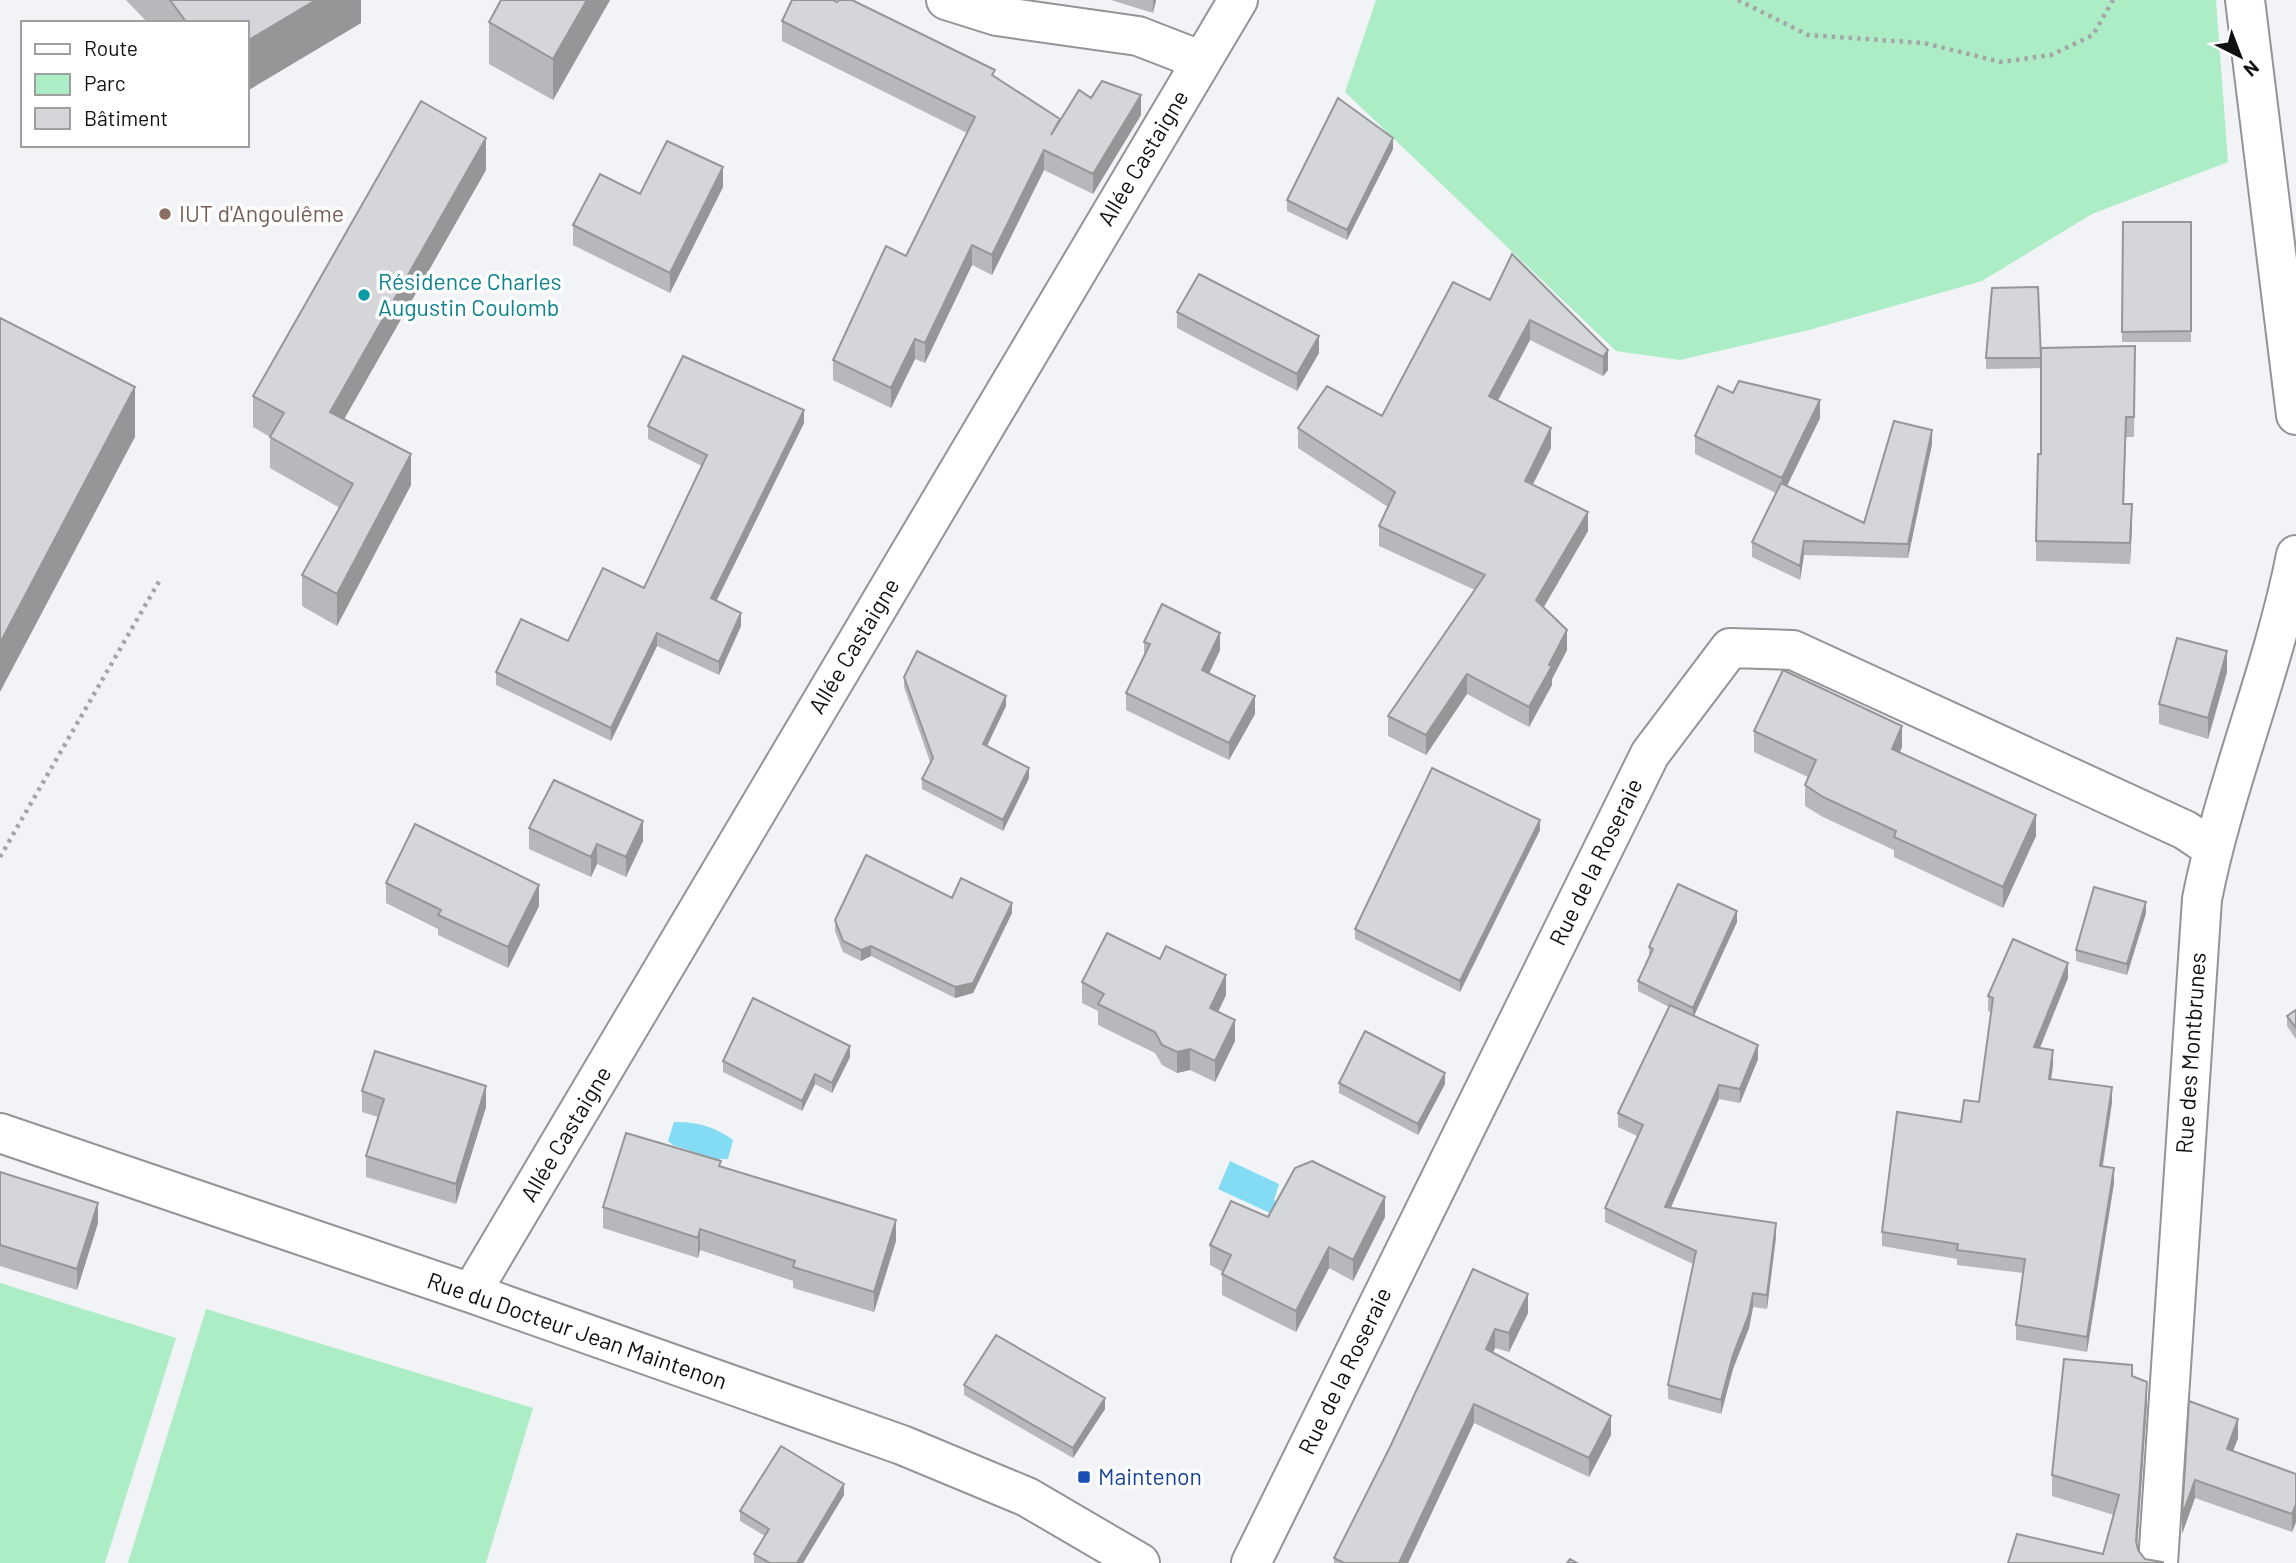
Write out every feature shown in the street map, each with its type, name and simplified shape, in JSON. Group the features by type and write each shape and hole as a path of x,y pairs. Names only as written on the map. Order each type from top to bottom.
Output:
{"street":[{"path":"946,0 997,16 1138,37 1200,60"},
{"name":"Allée Castaigne","path":"471,1293 1238,0"},
{"path":"2245,0 2296,415"},
{"name":"Rue des Montbrunes","path":"2158,1563 2202,899 2212,848 2286,607 2296,555"},
{"name":"Rue de la Roseraie","path":"1251,1563 1650,754 1730,648 1793,650 2185,830 2212,848"},
{"name":"Rue du Docteur Jean Maintenon","path":"0,1133 471,1293 902,1445 1027,1497 1140,1563"}],"path":[{"path":"1738,0 1808,35 1924,43 2001,62 2051,55 2093,35 2113,0"},
{"path":"0,857 161,579"}],"green space":[{"path":"1376,0 2216,0 2228,162 2092,214 1982,281 1809,330 1680,360 1616,351 1345,92"},
{"path":"0,1283 176,1338 105,1563 0,1563"},
{"path":"206,1309 533,1408 486,1563 128,1563"}],"water":[{"path":"674,1122 705,1126 726,1135 733,1140 728,1159 716,1159 673,1145 668,1141"},
{"path":"1230,1161 1279,1184 1274,1200 1278,1203 1270,1213 1218,1189"}],"building":[{"path":"170,0 316,0 248,40 248,21 186,21"},
{"path":"501,0 587,0 553,59 489,22"},
{"path":"792,0 852,0 995,70 992,75 1060,119 1051,135 1079,90 1091,98 1102,81 1141,95 1093,174 1044,150 992,255 972,245 925,343 915,339 891,388 833,360 886,246 906,256 975,117 782,21"},
{"path":"1338,98 1393,138 1347,230 1287,200"},
{"path":"421,101 486,138 330,412 411,454 337,594 302,575 353,484 270,437 284,413 253,396"},
{"path":"667,141 723,167 670,273 573,225 600,174 640,194"},
{"path":"2123,222 2191,222 2191,331 2122,332"},
{"path":"1512,254 1608,350 1603,357 1530,320 1489,396 1551,428 1525,481 1588,512 1536,600 1567,630 1549,665 1552,666 1529,707 1467,674 1426,735 1388,716 1485,575 1379,526 1395,492 1298,428 1327,386 1382,416 1453,282 1490,300"},
{"path":"1199,274 1319,336 1297,374 1177,312"},
{"path":"2038,287 2041,358 1986,358 1992,288"},
{"path":"0,318 135,387 0,643"},
{"path":"2135,346 2134,417 2126,417 2123,504 2132,504 2130,543 2036,541 2038,454 2041,454 2041,348"},
{"path":"683,356 804,410 711,598 741,613 719,662 657,633 611,728 496,672 521,619 568,641 603,568 644,588 707,455 648,426"},
{"path":"1739,381 1820,400 1782,478 1695,436 1718,386 1733,393"},
{"path":"1894,421 1932,430 1908,544 1804,541 1800,566 1752,542 1781,483 1864,523"},
{"path":"1162,604 1220,633 1202,670 1255,696 1229,743 1126,693 1150,644 1144,642"},
{"path":"2177,638 2227,651 2208,718 2159,704"},
{"path":"917,651 1006,696 983,744 1029,768 1003,820 922,779 933,758 904,677"},
{"path":"1783,670 1902,726 1892,749 2036,815 2003,887 1894,837 1896,831 1823,797 1805,785 1816,760 1754,731"},
{"path":"1432,768 1540,820 1460,981 1355,929"},
{"path":"554,780 643,821 626,857 597,844 591,857 529,828"},
{"path":"415,824 539,885 508,947 438,915 441,910 386,883"},
{"path":"866,855 952,898 961,878 1012,903 973,983 955,987 871,946 861,950 843,941 835,920"},
{"path":"1678,884 1737,911 1693,1008 1638,981 1653,949 1649,947"},
{"path":"2094,887 2146,902 2127,964 2076,950"},
{"path":"1107,933 1160,959 1166,946 1226,975 1210,1008 1235,1020 1215,1061 1190,1049 1177,1052 1162,1045 1155,1032 1098,1004 1104,994 1082,982"},
{"path":"2013,939 2068,963 2034,1047 2053,1050 2049,1079 2112,1087 2100,1166 2114,1168 2087,1337 2016,1325 2025,1259 1957,1250 1958,1244 1882,1232 1897,1112 1961,1122 1964,1100 1979,1102 1993,998 1988,996"},
{"path":"753,998 850,1046 832,1083 815,1074 802,1101 723,1061"},
{"path":"1670,1005 1758,1045 1740,1089 1719,1085 1665,1207 1776,1223 1767,1295 1753,1293 1749,1314 1733,1355 1721,1400 1668,1385 1696,1251 1605,1208 1643,1125 1618,1113"},
{"path":"2296,1010 2296,1028 2287,1016"},
{"path":"1365,1031 1445,1073 1418,1124 1339,1083"},
{"path":"375,1051 486,1086 456,1184 366,1156 384,1099 362,1091"},
{"path":"626,1133 721,1161 719,1166 896,1220 874,1292 793,1267 795,1261 700,1229 698,1238 603,1207"},
{"path":"1312,1161 1385,1197 1353,1260 1329,1247 1296,1311 1222,1274 1231,1255 1210,1245 1231,1201 1268,1217 1295,1168"},
{"path":"0,1172 98,1203 77,1269 0,1245"},
{"path":"1473,1269 1528,1294 1509,1333 1495,1329 1486,1349 1611,1416 1589,1458 1474,1404 1399,1563 1344,1563 1334,1558 1390,1447"},
{"path":"996,1335 1105,1398 1073,1448 964,1385"},
{"path":"2064,1359 2132,1365 2132,1376 2147,1382 2136,1541 2138,1550 2145,1559 2163,1563 2008,1563 2017,1534 2103,1554 2119,1495 2052,1475"},
{"path":"2189,1401 2238,1419 2227,1449 2296,1474 2296,1504 2292,1514 2195,1480 2182,1516"},
{"path":"781,1446 844,1484 797,1563 770,1563 754,1554 769,1529 740,1511"}],"place":[{"name":"IUT d'Angoulême","path":"165,214"},
{"name":"Résidence Charles Augustin Coulomb","path":"364,295"},
{"name":"Maintenon","path":"1084,1477"}]}
